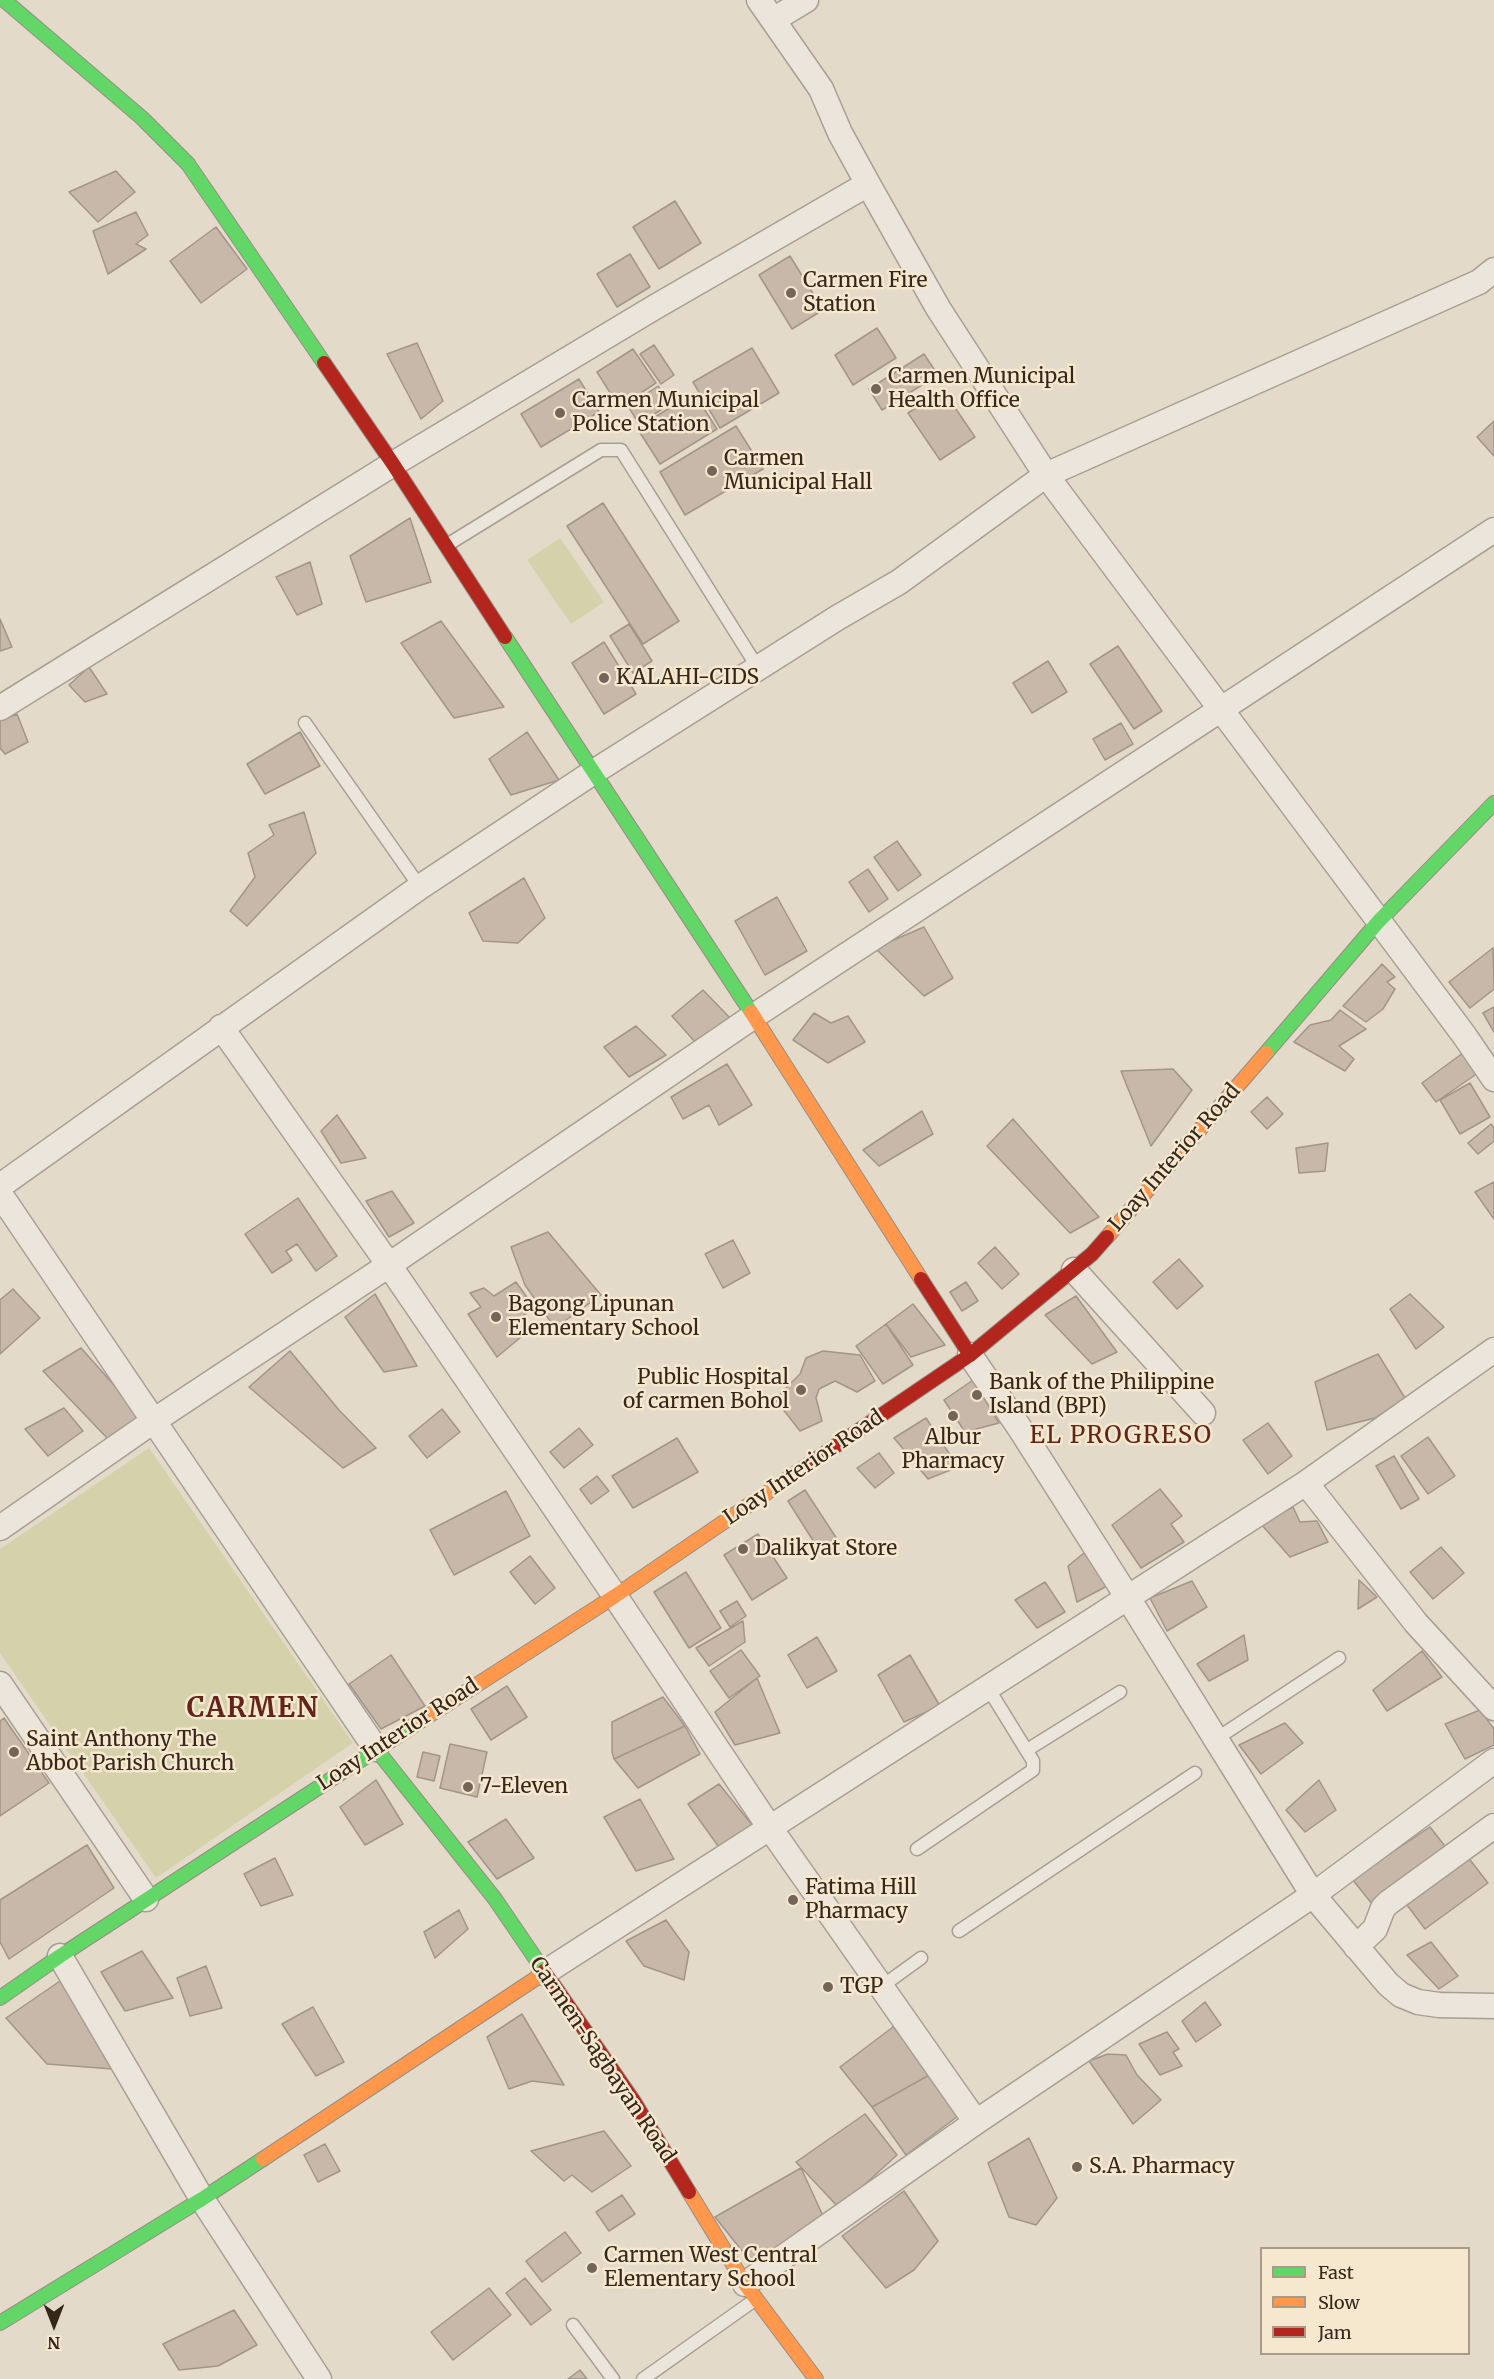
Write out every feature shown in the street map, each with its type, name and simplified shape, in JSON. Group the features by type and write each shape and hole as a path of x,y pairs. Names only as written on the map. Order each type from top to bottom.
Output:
{"main road":[{"path":"4,0 142,118 188,164 393,464 592,773 754,1016 970,1355"},
{"name":"Loay Interior Road","path":"0,1998 146,1899 615,1596 970,1355 1074,1270 1107,1237 1378,922 1494,803"},
{"name":"Carmen-Sagbayan Road","path":"376,1749 495,1899 633,2100 751,2291 816,2379"},
{"path":"0,2323 202,2199 544,1973"}],"street":[{"path":"759,0 821,89 840,133 867,184 938,308 1046,475 1451,1018 1494,1079"},
{"path":"773,20 806,0"},
{"path":"0,708 393,464 655,307 867,184"},
{"path":"0,1186 420,887 592,773 899,582 1046,475 1489,282"},
{"path":"0,1528 155,1420 389,1265 754,1016 1494,530"},
{"path":"221,1027 389,1265 770,1828 976,2122"},
{"path":"0,1194 376,1749"},
{"path":"1074,1270 1203,1413"},
{"path":"544,1973 1306,1483 1494,1350"},
{"path":"970,1355 1021,1430 1128,1598 1313,1895 1356,1947 1401,1995 1418,2002 1439,2005 1494,2006"},
{"path":"1306,1483 1416,1623 1494,1708"},
{"path":"0,1684 146,1899"},
{"path":"751,2291 976,2122 1313,1895 1494,1761"},
{"path":"1356,1947 1375,1929 1383,1908 1388,1903 1494,1826"},
{"path":"60,1956 202,2199 319,2379"}],"lane":[{"path":"446,546 601,450 621,450 758,668"},
{"path":"305,723 420,887"},
{"path":"1216,1739 1339,1658"},
{"path":"917,1849 1033,1770 1033,1761 1027,1750 988,1688"},
{"path":"1027,1750 1120,1692"},
{"path":"959,1931 1195,1773"},
{"path":"881,1987 921,1958"},
{"path":"643,2379 751,2291"},
{"path":"573,2325 613,2379"}],"shaded area":[{"path":"560,538 604,602 571,624 527,560"},
{"path":"149,1448 353,1743 156,1878 0,1653 0,1549"}],"building":[{"path":"116,171 135,192 98,222 69,192"},
{"path":"675,201 701,243 659,269 633,227"},
{"path":"136,212 148,235 136,244 146,249 108,274 93,231"},
{"path":"216,227 247,269 201,303 170,261"},
{"path":"630,254 650,287 617,307 597,274"},
{"name":"Carmen Fire Station","path":"790,256 823,310 792,329 759,275"},
{"path":"877,328 896,358 853,385 835,355"},
{"path":"417,343 443,401 421,419 387,354"},
{"path":"654,345 674,375 661,384 640,354"},
{"path":"752,348 779,393 720,428 693,382"},
{"path":"633,349 656,383 619,407 597,372"},
{"path":"924,354 938,375 882,410 869,389"},
{"name":"Carmen Municipal Police Station","path":"579,379 599,412 541,447 521,414"},
{"path":"658,386 670,404 639,424 628,406"},
{"path":"943,390 975,437 940,460 908,413"},
{"path":"694,393 717,429 660,464 637,428"},
{"path":"1494,421 1494,456 1477,437"},
{"name":"Carmen Municipal Hall","path":"736,426 763,469 685,515 660,472"},
{"path":"603,503 679,621 643,644 567,526"},
{"path":"410,518 431,582 366,602 350,556"},
{"path":"310,562 322,604 297,615 276,577"},
{"path":"0,619 12,647 0,651"},
{"path":"441,621 504,707 454,718 401,643"},
{"path":"629,624 652,661 633,673 610,636"},
{"name":"KALAHI-CIDS","path":"604,642 636,694 604,714 572,663"},
{"path":"1118,646 1162,711 1134,729 1090,664"},
{"path":"1048,661 1067,692 1032,713 1013,683"},
{"path":"89,667 107,694 85,702 69,685"},
{"path":"17,714 28,742 5,754 0,748 0,721"},
{"path":"1121,723 1133,744 1105,760 1093,739"},
{"path":"300,732 320,766 265,794 247,764"},
{"path":"527,732 559,780 511,795 489,759"},
{"path":"304,812 316,853 247,926 230,911 255,877 248,853 274,835 269,825"},
{"path":"897,841 921,875 898,891 874,857"},
{"path":"868,869 888,899 869,912 849,882"},
{"path":"524,878 545,918 518,943 483,941 469,913"},
{"path":"777,897 807,951 765,975 735,921"},
{"path":"924,927 953,978 924,996 875,948"},
{"path":"1493,948 1494,989 1470,1008 1449,982"},
{"path":"1382,964 1395,977 1387,982 1395,989 1383,1009 1366,1022 1343,1006"},
{"path":"703,990 731,1019 695,1042 672,1016"},
{"path":"1494,1007 1494,1032 1483,1013"},
{"path":"1340,1010 1366,1029 1339,1046 1354,1059 1345,1071 1294,1042 1310,1025 1331,1020"},
{"path":"814,1013 831,1023 848,1016 865,1042 828,1063 793,1040"},
{"path":"636,1026 666,1055 629,1077 604,1047"},
{"path":"1463,1053 1478,1073 1436,1102 1422,1083"},
{"path":"727,1064 752,1105 719,1125 709,1105 683,1119 671,1097"},
{"path":"1173,1069 1192,1090 1151,1146 1121,1071"},
{"path":"1470,1083 1490,1117 1460,1134 1440,1100"},
{"path":"1267,1097 1283,1114 1267,1129 1251,1112"},
{"path":"922,1111 933,1134 879,1166 863,1150"},
{"path":"337,1115 366,1158 341,1163 321,1131"},
{"path":"1013,1119 1099,1217 1070,1233 987,1146"},
{"path":"1491,1124 1494,1128 1494,1141 1478,1154 1468,1143"},
{"path":"1328,1143 1325,1171 1299,1173 1296,1148"},
{"path":"1494,1182 1494,1219 1475,1192"},
{"path":"392,1191 414,1223 389,1237 366,1201"},
{"path":"298,1198 337,1256 316,1271 297,1244 286,1251 292,1260 272,1273 245,1234"},
{"path":"548,1232 601,1295 555,1328 525,1285 511,1247"},
{"path":"733,1240 750,1273 723,1288 705,1254"},
{"path":"995,1247 1019,1274 1002,1289 978,1263"},
{"path":"1179,1259 1203,1286 1177,1309 1153,1282"},
{"name":"Bagong Lipunan Elementary School","path":"516,1282 534,1307 518,1320 521,1337 497,1357 468,1314 481,1307 470,1293 484,1288 494,1296"},
{"path":"966,1282 978,1301 962,1311 950,1292"},
{"path":"13,1289 40,1318 0,1354 0,1300"},
{"path":"375,1294 417,1366 384,1372 345,1317"},
{"path":"1410,1294 1444,1327 1416,1349 1390,1309"},
{"path":"1076,1296 1117,1352 1092,1364 1045,1315"},
{"path":"913,1304 945,1345 911,1357 886,1324"},
{"path":"886,1324 913,1365 883,1384 856,1346"},
{"path":"81,1348 145,1420 108,1439 43,1371"},
{"path":"290,1351 339,1410 376,1448 343,1468 249,1387"},
{"name":"Public Hospital of carmen Bohol","path":"823,1351 860,1355 875,1381 857,1392 835,1381 819,1389 816,1398 822,1421 800,1431 775,1399 800,1374 806,1358"},
{"path":"1378,1354 1405,1398 1375,1418 1327,1430 1315,1382"},
{"path":"973,1380 999,1423 965,1432 944,1400"},
{"path":"64,1408 83,1431 48,1456 25,1429"},
{"path":"442,1409 460,1432 427,1458 409,1436"},
{"path":"926,1418 958,1467 928,1479 894,1438"},
{"path":"1268,1423 1292,1456 1268,1474 1243,1440"},
{"path":"579,1428 593,1445 564,1468 550,1452"},
{"path":"1428,1437 1455,1476 1428,1494 1401,1456"},
{"path":"677,1438 698,1472 633,1508 612,1476"},
{"path":"879,1453 894,1473 875,1488 857,1468"},
{"path":"1394,1456 1419,1499 1401,1509 1376,1466"},
{"path":"597,1476 609,1491 591,1504 580,1489"},
{"path":"1160,1489 1182,1516 1171,1524 1184,1542 1141,1568 1112,1525"},
{"path":"805,1490 837,1539 819,1550 788,1501"},
{"path":"506,1491 530,1536 454,1575 430,1530"},
{"path":"1293,1507 1300,1522 1317,1521 1328,1542 1290,1557 1260,1523"},
{"path":"758,1534 787,1578 752,1600 724,1555"},
{"path":"1441,1547 1464,1573 1433,1599 1410,1572"},
{"path":"1084,1553 1109,1585 1077,1602 1068,1566"},
{"path":"530,1556 555,1588 535,1604 510,1572"},
{"path":"686,1572 721,1628 689,1648 654,1592"},
{"path":"1359,1580 1377,1597 1358,1609"},
{"path":"1192,1581 1207,1607 1167,1631 1150,1598"},
{"path":"1045,1582 1065,1612 1037,1628 1015,1600"},
{"path":"737,1601 746,1616 730,1627 720,1611"},
{"path":"743,1621 745,1642 709,1666 696,1648"},
{"path":"1244,1635 1248,1660 1209,1681 1197,1664"},
{"path":"817,1637 837,1671 807,1688 788,1655"},
{"path":"741,1650 760,1676 729,1698 710,1671"},
{"path":"1422,1651 1442,1677 1387,1711 1373,1690"},
{"path":"391,1655 425,1706 381,1729 349,1684"},
{"path":"910,1655 940,1706 904,1722 878,1675"},
{"path":"757,1678 780,1733 735,1745 715,1712"},
{"path":"507,1686 527,1717 491,1740 471,1709"},
{"path":"663,1697 685,1726 614,1759 612,1722"},
{"path":"1480,1710 1494,1729 1494,1745 1465,1759 1445,1724"},
{"name":"Saint Anthony The Abbot Parish Church","path":"4,1718 49,1783 0,1816 0,1721"},
{"path":"1285,1723 1303,1743 1261,1774 1239,1745"},
{"path":"685,1726 700,1754 638,1788 614,1759"},
{"path":"450,1744 487,1752 477,1797 440,1788"},
{"path":"423,1752 440,1756 434,1781 417,1777"},
{"path":"376,1780 403,1824 365,1845 340,1807"},
{"path":"1319,1780 1336,1810 1305,1832 1286,1810"},
{"path":"719,1784 753,1826 721,1850 688,1804"},
{"path":"640,1799 674,1859 636,1871 604,1817"},
{"path":"506,1819 534,1858 497,1879 468,1842"},
{"path":"1430,1827 1448,1850 1373,1905 1352,1879"},
{"path":"87,1845 114,1888 9,1959 0,1942 0,1900"},
{"path":"1467,1856 1488,1883 1425,1929 1401,1897"},
{"path":"275,1858 293,1895 261,1906 244,1874"},
{"path":"459,1910 468,1929 435,1958 424,1932"},
{"path":"666,1920 689,1952 684,1980 644,1966 626,1941"},
{"path":"1431,1942 1458,1976 1439,1989 1407,1955"},
{"path":"142,1951 173,1998 125,2011 101,1972"},
{"path":"206,1966 222,2008 190,2016 177,1978"},
{"path":"63,1979 126,2070 47,2064 6,2018"},
{"path":"1205,2002 1221,2025 1196,2042 1182,2021"},
{"path":"313,2007 344,2062 316,2076 282,2024"},
{"path":"522,2014 564,2085 532,2081 509,2089 487,2037"},
{"path":"893,2027 933,2073 872,2107 840,2067"},
{"path":"1167,2032 1179,2049 1173,2052 1182,2066 1160,2075 1139,2044"},
{"path":"1108,2054 1126,2055 1137,2075 1161,2100 1133,2124 1089,2061"},
{"path":"933,2073 958,2116 906,2155 872,2107"},
{"path":"865,2114 897,2155 839,2208 796,2162"},
{"path":"604,2131 631,2166 592,2192 572,2175 564,2181 531,2151"},
{"path":"1029,2138 1057,2198 1036,2225 1009,2217 988,2163"},
{"path":"325,2144 340,2171 318,2182 304,2155"},
{"path":"801,2168 824,2218 754,2266 715,2217"},
{"path":"904,2191 938,2241 914,2270 886,2288 842,2236"},
{"path":"622,2195 635,2214 609,2231 596,2212"},
{"path":"565,2232 581,2253 542,2282 526,2261"},
{"path":"525,2278 551,2310 531,2325 506,2293"},
{"path":"489,2288 511,2315 453,2360 431,2332"},
{"path":"234,2310 257,2345 218,2366 179,2370 163,2344"},
{"path":"580,2370 587,2379 568,2379"}],"traffic: fast":[{"path":"4,0 142,118 188,164 324,363"},
{"path":"505,637 751,1012"},
{"path":"1266,1053 1378,922 1494,803"},
{"path":"0,1998 60,1956 419,1722"},
{"path":"376,1749 495,1899 544,1971"},
{"path":"0,2323 263,2159"}],"traffic: slow":[{"path":"751,1012 921,1279"},
{"path":"1107,1237 1266,1053"},
{"path":"419,1722 615,1596 815,1460"},
{"path":"263,2159 544,1973"},
{"path":"689,2192 745,2284 816,2379"}],"traffic: jam":[{"path":"324,363 393,464 505,637"},
{"path":"815,1460 970,1355 1092,1254 1107,1237"},
{"path":"921,1279 970,1355"},
{"path":"544,1971 633,2100 689,2192"}],"place":[{"name":"Carmen Fire Station","path":"791,293"},
{"name":"Carmen Municipal Health Office","path":"876,389"},
{"name":"Carmen Municipal Police Station","path":"560,413"},
{"name":"Carmen Municipal Hall","path":"712,471"},
{"name":"KALAHI-CIDS","path":"604,678"},
{"name":"Bagong Lipunan Elementary School","path":"496,1317"},
{"name":"Public Hospital of carmen Bohol","path":"801,1390"},
{"name":"Bank of the Philippine Island (BPI)","path":"977,1395"},
{"name":"Albur Pharmacy","path":"953,1416"},
{"name":"Dalikyat Store","path":"743,1549"},
{"name":"Saint Anthony The Abbot Parish Church","path":"14,1752"},
{"name":"7-Eleven","path":"468,1787"},
{"name":"Fatima Hill Pharmacy","path":"793,1900"},
{"name":"TGP","path":"828,1987"},
{"name":"S.A. Pharmacy","path":"1077,2167"},
{"name":"Carmen West Central Elementary School","path":"592,2268"}],"district":[{"name":"EL PROGRESO","path":"1121,1436"},
{"name":"CARMEN","path":"253,1709"}]}
